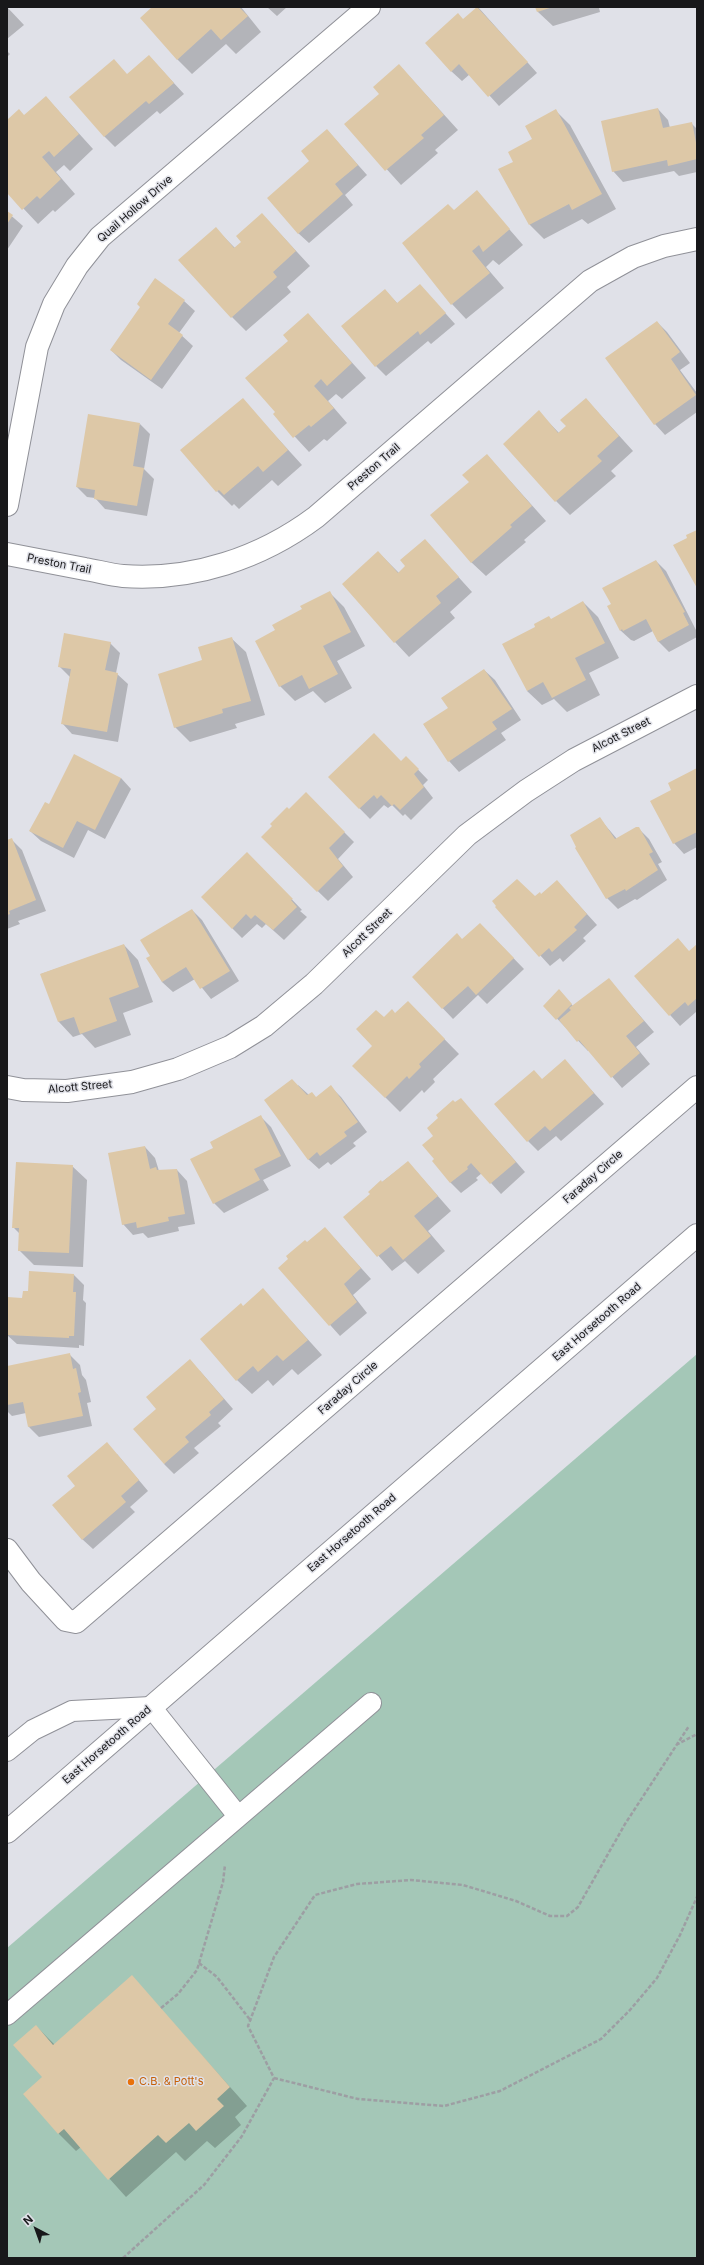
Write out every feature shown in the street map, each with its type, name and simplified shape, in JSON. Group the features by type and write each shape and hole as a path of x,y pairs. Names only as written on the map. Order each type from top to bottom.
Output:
{"street":[{"name":"Quail Hollow Drive","path":"7,505 37,346 54,304 77,266 100,237 369,7"},
{"name":"Preston Trail","path":"7,554 123,576 172,575 220,566 257,553 300,530 316,517 590,281 633,257 664,246 697,239"},
{"name":"Alcott Street","path":"7,1087 23,1090 67,1091 132,1082 178,1069 230,1047 264,1026 314,984 467,835 526,790 574,760 697,696"},
{"name":"Faraday Circle","path":"7,1550 31,1582 66,1620 76,1622 697,1087"},
{"name":"East Horsetooth Road","path":"7,1832 697,1235"}],"lane":[{"path":"7,2015 371,1703"},
{"path":"7,1751 33,1730 72,1711 151,1707 234,1819"}],"path":[{"path":"689,1726 625,1824 578,1907 567,1916 550,1916 516,1901 463,1885 411,1880 357,1884 315,1895 274,1957 248,2026 274,2078 358,2099 444,2106 500,2091 601,2039 630,2010 657,1978 697,1898"},
{"path":"676,1745 697,1734"},
{"path":"161,2008 178,1994 197,1970 223,1882 234,1819"},
{"path":"199,1963 217,1977 251,2021"},
{"path":"123,2258 204,2185 242,2136 274,2078"}],"green space":[{"path":"697,1354 697,2258 7,2258 7,1948"}],"building":[{"path":"152,7 239,7 248,16 221,40 211,29 177,60 140,18"},
{"path":"477,7 528,62 488,97 459,64 451,72 425,43 458,13 463,19"},
{"path":"535,7 553,7 537,12"},
{"path":"149,55 174,83 149,104 146,101 104,137 69,97 114,59 127,74"},
{"path":"399,64 444,115 421,135 424,138 385,171 344,124 379,94 373,87"},
{"path":"46,96 79,134 54,157 49,151 42,157 61,179 40,199 37,196 22,210 7,193 7,120 19,109 24,115"},
{"path":"658,108 663,128 692,122 697,148 697,159 668,166 667,160 612,172 601,121"},
{"path":"556,109 602,194 572,210 569,204 529,225 498,169 513,162 508,152 532,139 525,126"},
{"path":"327,129 358,165 335,184 343,194 298,234 267,198 309,161 301,151"},
{"path":"477,190 510,229 483,252 479,245 472,251 490,273 451,305 402,243 448,204 454,210"},
{"path":"7,211 13,215 7,224"},
{"path":"262,213 296,251 273,272 277,277 231,318 178,260 216,227 234,248 241,242 236,236"},
{"path":"155,278 185,300 168,324 183,335 151,380 110,350 140,307 137,304"},
{"path":"420,284 446,313 420,335 418,331 375,367 341,326 385,289 397,303"},
{"path":"308,313 352,363 327,386 321,379 314,386 334,408 311,427 309,425 293,438 273,414 275,412 245,378 288,341 283,335"},
{"path":"657,321 680,352 671,359 696,395 654,425 605,358"},
{"path":"243,398 288,450 263,472 258,466 224,495 219,490 216,492 180,450"},
{"path":"586,398 619,436 597,456 602,461 555,502 503,444 539,410 558,433 566,426 560,420"},
{"path":"88,414 140,423 133,466 144,468 137,506 94,499 95,490 76,487"},
{"path":"487,454 532,506 510,525 512,527 471,563 430,515 469,482 462,475"},
{"path":"697,530 697,588 673,545 687,538 686,535"},
{"path":"425,539 459,577 436,596 441,603 394,643 342,584 378,551 398,573 405,566 400,560"},
{"path":"656,560 685,612 683,613 689,625 658,642 646,619 623,631 622,629 620,631 607,606 611,604 602,588"},
{"path":"330,591 351,632 323,646 338,674 309,689 302,675 279,687 255,641 275,630 272,625 302,609 300,606"},
{"path":"583,601 605,643 575,658 586,680 552,698 543,682 527,691 502,644 535,627 534,624 549,616 551,619"},
{"path":"64,633 111,642 105,670 118,673 107,732 61,724 71,669 58,667"},
{"path":"232,637 251,701 222,709 223,713 174,728 158,674 202,660 198,647"},
{"path":"484,669 512,709 492,722 497,729 448,762 423,724 448,708 441,698"},
{"path":"374,733 401,761 406,756 419,769 414,774 424,787 400,810 394,804 392,806 381,795 377,799 374,795 359,809 328,777"},
{"path":"74,754 121,778 95,830 77,821 63,848 29,831 45,802 49,804"},
{"path":"697,768 697,832 673,844 650,801 671,790 668,783"},
{"path":"306,792 345,832 329,848 343,866 317,892 261,837 272,826 270,824 287,807 289,809"},
{"path":"600,817 615,839 636,827 639,827 653,852 649,854 658,870 626,891 625,889 606,899 575,848 576,847 570,835"},
{"path":"12,838 36,900 9,911 10,914 7,915 7,840"},
{"path":"247,852 293,899 291,900 297,907 273,930 255,915 251,919 246,914 232,929 201,897"},
{"path":"517,879 535,896 540,892 541,894 557,880 587,914 574,927 577,930 552,952 549,948 539,957 495,907 496,906 492,901"},
{"path":"192,909 230,971 200,989 186,967 162,982 146,958 150,956 140,940"},
{"path":"480,923 514,958 476,995 468,986 442,1009 412,977 457,933 462,939"},
{"path":"678,938 689,951 697,944 697,998 688,1006 685,1002 669,1016 634,976"},
{"path":"124,944 139,987 109,998 117,1021 80,1034 74,1017 58,1022 40,974"},
{"path":"609,978 644,1021 626,1036 640,1053 611,1078 579,1040 577,1042 559,1020 571,1010 569,1008"},
{"path":"559,989 572,1004 556,1020 543,1006"},
{"path":"408,1001 445,1039 419,1064 421,1067 409,1079 407,1076 385,1098 352,1066 372,1046 356,1029 376,1010 384,1017 392,1009 395,1013"},
{"path":"565,1059 594,1093 550,1131 545,1126 527,1142 494,1104 534,1070 542,1079"},
{"path":"292,1079 307,1095 312,1092 316,1097 331,1085 358,1122 344,1132 347,1136 320,1156 317,1152 308,1160 264,1100"},
{"path":"461,1098 516,1162 490,1184 471,1163 467,1167 468,1169 450,1183 432,1161 434,1159 422,1145 433,1136 427,1128 438,1118 436,1115 453,1100 455,1102"},
{"path":"261,1115 281,1156 254,1169 260,1180 213,1204 190,1159 213,1148 210,1142"},
{"path":"145,1146 150,1169 156,1167 157,1170 177,1169 185,1214 168,1217 169,1221 137,1228 136,1222 122,1225 108,1153"},
{"path":"408,1161 438,1196 414,1216 431,1236 403,1260 391,1246 377,1257 343,1217 370,1194 368,1192 381,1180 382,1182"},
{"path":"16,1162 73,1165 69,1253 18,1251 19,1228 12,1228"},
{"path":"325,1227 361,1268 344,1284 357,1302 329,1326 278,1268 288,1259 286,1256 305,1240 307,1242"},
{"path":"29,1271 74,1274 73,1292 76,1292 74,1336 69,1336 69,1338 7,1335 7,1297 22,1298 23,1291 28,1291"},
{"path":"263,1288 308,1340 283,1361 277,1355 258,1372 253,1366 236,1381 200,1339 241,1303 243,1306"},
{"path":"70,1353 73,1369 76,1368 81,1392 78,1393 83,1416 28,1427 23,1402 7,1405 7,1366"},
{"path":"190,1359 224,1399 209,1412 211,1415 185,1437 189,1442 164,1464 133,1429 156,1409 146,1397"},
{"path":"107,1442 139,1480 121,1496 126,1502 82,1540 52,1505 75,1486 67,1476"},
{"name":"C.B. & Pott's","path":"132,1975 230,2087 217,2099 224,2106 196,2131 189,2123 166,2143 158,2135 108,2180 64,2129 58,2134 23,2094 42,2077 13,2045 36,2025 53,2045"}],"place":[{"name":"C.B. & Pott's","path":"131,2082"}]}
